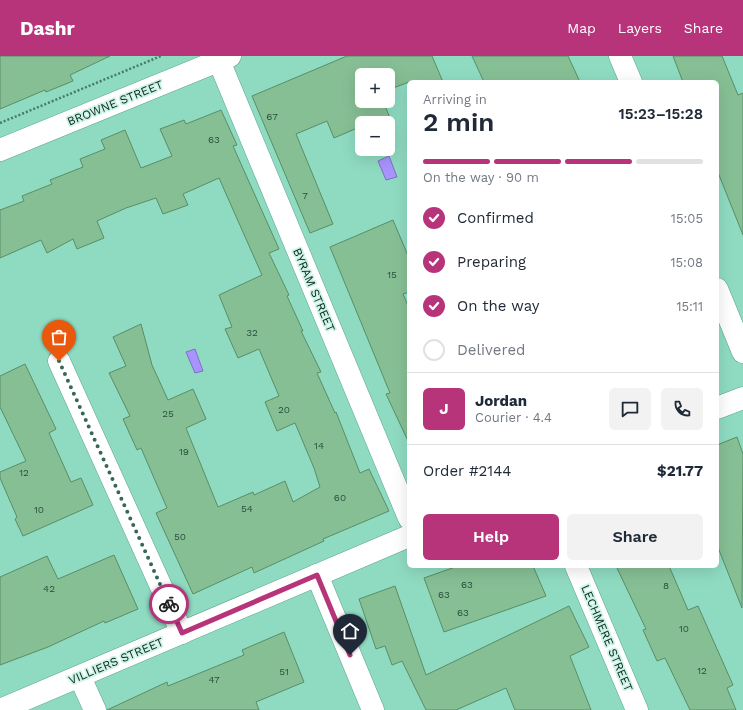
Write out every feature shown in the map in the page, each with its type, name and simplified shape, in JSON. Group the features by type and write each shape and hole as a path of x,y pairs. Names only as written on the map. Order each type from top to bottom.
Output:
{"street":[{"path":"620,56 630,80"},
{"name":"BROWNE STREET","path":"0,150 225,58"},
{"name":"BYRAM STREET","path":"225,58 407,513"},
{"path":"719,294 743,352"},
{"path":"59,361 182,633"},
{"path":"719,407 743,398"},
{"name":"VILLIERS STREET","path":"0,710 407,537"},
{"name":"LECHMERE STREET","path":"577,568 637,710"},
{"path":"317,575 373,710"},
{"path":"80,677 94,710"}],"path":[{"path":"0,123 161,56"}],"shaded area":[{"path":"389,156 397,177 386,180 378,161"},
{"path":"195,349 203,371 195,373 186,352"}],"building":[{"path":"0,56 110,56 70,75 73,81 46,92 45,90 0,109"},
{"path":"347,56 432,56 442,80 407,80 407,83 395,87 395,68 355,68 355,108 386,108 389,116 355,116 355,129 334,138 327,121 296,134 333,224 310,233 252,96"},
{"path":"472,56 568,56 579,80 483,80"},
{"path":"673,56 722,56 738,95 743,93 743,235 719,175 719,80 682,80"},
{"path":"221,110 237,145 233,146 279,249 269,253 289,295 287,296 303,331 301,331 321,372 317,373 335,413 336,412 360,473 369,469 389,511 323,539 324,541 254,573 252,567 193,594 156,513 167,508 141,448 137,450 123,419 130,416 109,373 126,366 113,337 141,324 152,365 168,400 193,389 206,419 186,428 218,507 253,492 254,495 285,481 293,502 320,487 314,468 295,423 277,431 265,402 279,396 259,349 238,358 225,329 232,327 219,295 262,275 219,178 183,194 188,205 163,214 156,198 126,208 97,221 104,238 77,249 73,239 47,253 41,240 0,258 0,210 24,201 22,196 52,184 50,180 83,167 80,159 105,149 101,140 125,130 141,168 172,156 160,129 184,120 186,124"},
{"path":"393,220 407,253 407,293 403,294 407,303 407,439 386,394 390,393 330,247"},
{"path":"25,364 56,429 49,433 71,482 81,478 93,505 23,536 15,519 17,517 0,478 0,472 26,461 0,407 0,376"},
{"path":"737,437 743,454 742,608 719,550 719,444"},
{"path":"114,555 138,609 105,623 104,621 48,647 0,665 0,577 47,556 58,579"},
{"path":"452,568 534,568 546,596 444,632 424,578"},
{"path":"617,568 670,568 688,610 698,606 733,685 727,688 736,710 690,710 665,658 657,661 643,630 646,629"},
{"path":"395,586 426,675 569,606 589,647 570,656 591,710 515,710 506,688 456,710 426,710 402,661 392,665 385,646 376,649 359,599"},
{"path":"284,632 304,682 256,702 259,710 107,710 167,682 168,686 244,655 242,650"}],"way so far":[{"path":"59,361 169,604"}],"route":[{"path":"169,604 182,633 317,575 350,655"}]}
